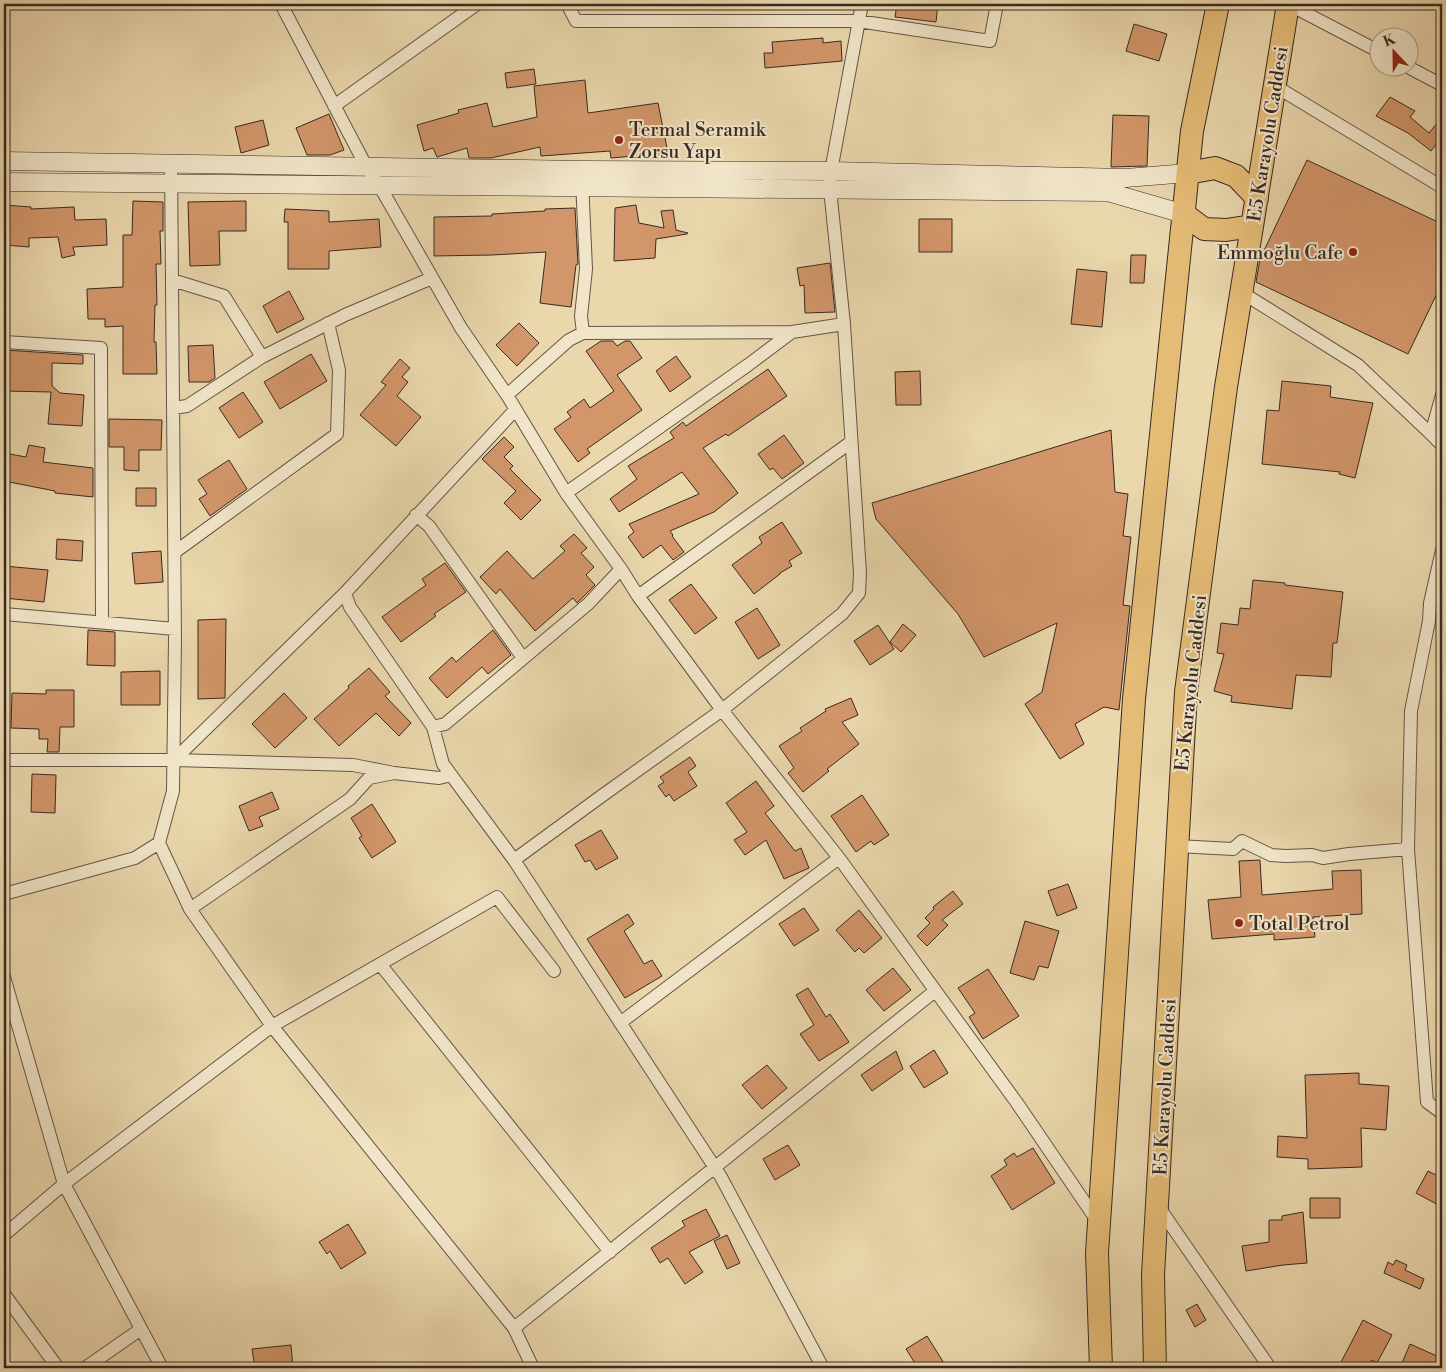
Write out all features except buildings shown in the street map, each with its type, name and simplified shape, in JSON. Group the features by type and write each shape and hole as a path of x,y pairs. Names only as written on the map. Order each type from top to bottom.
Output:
{"highway":[{"path":"1101,1368 1097,1253 1134,699 1192,131 1218,4"},
{"name":"E5 Karayolu Caddesi","path":"1156,1368 1153,1275 1186,692 1226,387 1288,4"},
{"path":"1188,173 1215,168 1236,176 1257,198"},
{"path":"1184,214 1204,229 1226,230 1252,226"}],"street":[{"path":"282,4 366,166 379,185 461,328 507,395 566,493 621,569 638,596 722,710 839,858 1017,1103 1099,1224"},
{"path":"334,106 477,4"},
{"path":"567,4 576,21 858,21 990,41 998,4"},
{"path":"514,860 722,710 842,614 859,593 860,573 844,324 830,189 831,171 862,4"},
{"path":"1288,4 1368,46"},
{"path":"1418,72 1442,85"},
{"path":"1274,86 1442,186"},
{"path":"4,161 582,170 831,171 1126,178 1188,173"},
{"path":"171,164 175,629 174,760 173,791 159,843 190,909 272,1026 514,1328 533,1368"},
{"path":"582,170 586,269 581,316 583,333"},
{"path":"4,182 1108,192 1184,214"},
{"path":"173,408 187,406 262,357 328,323 432,278"},
{"path":"172,280 224,296 262,357"},
{"path":"1241,292 1358,365 1442,445"},
{"path":"174,552 337,434 339,370 328,323"},
{"path":"507,395 569,340 583,333 792,332 844,324"},
{"path":"566,493 792,332"},
{"path":"4,342 100,348 102,622"},
{"path":"1431,434 1442,395"},
{"path":"174,760 345,593 516,410"},
{"path":"638,596 851,442"},
{"path":"416,515 429,526 523,658"},
{"path":"1442,550 1430,603 1429,621 1411,711 1408,849 1427,1102 1442,1113"},
{"path":"433,727 445,724 588,604 621,569"},
{"path":"345,593 350,607 433,727 443,764 514,860 714,1167 823,1368"},
{"path":"4,614 175,629"},
{"path":"4,760 174,760 353,765 394,773 439,778 451,775"},
{"path":"190,909 350,799 369,778 394,773"},
{"path":"1177,846 1233,849 1242,842 1270,855 1312,855 1323,858 1408,849"},
{"path":"4,894 135,858 159,843"},
{"path":"620,1023 839,858"},
{"path":"4,1235 64,1184 272,1026 497,897 554,971"},
{"path":"380,964 610,1252"},
{"path":"4,977 64,1184 162,1368"},
{"path":"514,1328 935,991"},
{"path":"1157,1205 1270,1368"},
{"path":"4,1294 58,1368"},
{"path":"85,1368 141,1329"}],"place":[{"name":"Termal Seramik Zorsu Yapı","path":"619,140"},
{"name":"Emmoğlu Cafe","path":"1353,252"},
{"name":"Total Petrol","path":"1239,923"}]}
